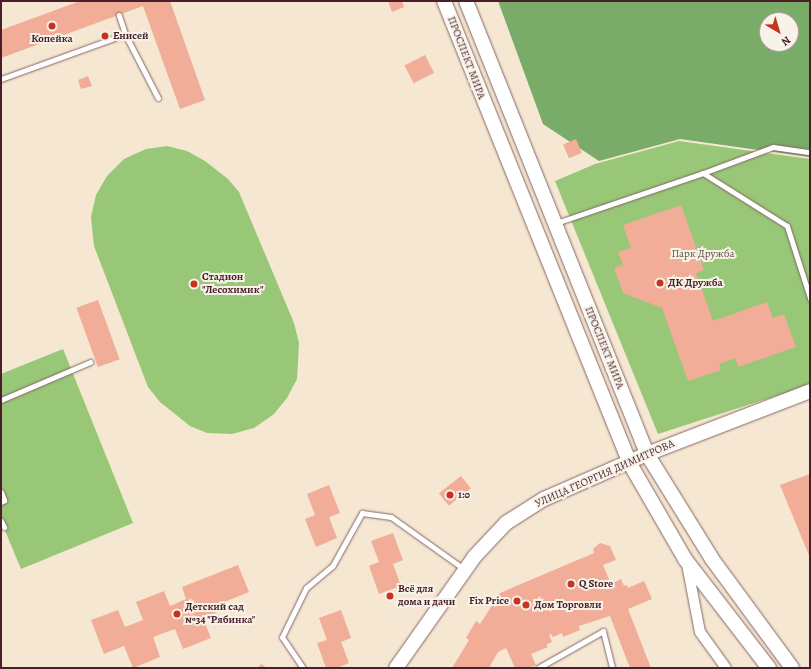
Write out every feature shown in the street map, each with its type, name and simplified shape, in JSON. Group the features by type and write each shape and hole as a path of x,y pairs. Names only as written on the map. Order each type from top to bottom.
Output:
{"street":[{"name":"ПРОСПЕКТ МИРА","path":"444,1 629,462 685,559 769,668"},
{"name":"ПРОСПЕКТ МИРА","path":"466,1 647,454 712,559 792,668"},
{"name":"УЛИЦА ГЕОРГИЯ ДИМИТРОВА","path":"396,668 465,569 506,523 544,499 647,454 810,391"},
{"path":"685,559 700,632 726,668"}],"lane":[{"path":"119,15 125,34 158,98"},
{"path":"1,78 125,34"},
{"path":"555,224 703,173 773,147 810,152"},
{"path":"703,173 787,226 810,298"},
{"path":"1,400 90,362"},
{"path":"1,492 4,500 1,502"},
{"path":"303,668 282,637 306,588 333,565 362,513 390,517 465,569"},
{"path":"1,521 4,528"},
{"path":"538,668 603,631 612,668"}],"green space":[{"path":"498,1 810,1 810,157 680,139 599,161 543,124"},
{"name":"Парк Дружба","path":"679,141 810,159 810,385 658,434 555,181 595,164"},
{"name":"Стадион \"Лесохимик\"","path":"167,146 187,151 205,161 228,179 239,192 294,323 299,343 297,379 287,398 274,414 254,428 232,434 207,433 190,426 160,402 148,387 94,246 91,217 96,195 107,176 124,159 146,149"},
{"path":"63,349 133,523 21,569 1,521 1,374"}],"building":[{"path":"80,1 170,1 205,100 180,109 143,6 1,58 1,30"},
{"path":"388,1 402,1 404,7 392,12"},
{"path":"425,55 434,73 414,83 405,65"},
{"path":"88,76 92,86 81,89 78,80"},
{"path":"576,139 582,153 569,158 563,144"},
{"name":"ДК Дружба","path":"681,205 704,270 696,273 713,321 767,302 773,318 784,314 796,347 738,367 735,358 719,364 721,370 688,381 662,308 623,293 614,268 623,265 618,252 631,248 623,225"},
{"path":"98,300 120,359 98,367 76,308"},
{"path":"810,474 810,558 780,485"},
{"path":"461,476 471,489 449,506 439,493"},
{"path":"329,485 340,513 329,517 337,538 316,547 305,519 315,515 307,494"},
{"path":"393,533 403,560 393,564 401,586 379,594 369,566 379,562 371,541"},
{"path":"600,543 610,546 616,560 603,565 611,584 621,579 624,586 627,585 628,588 644,581 652,599 628,609 651,668 630,668 610,616 579,626 580,630 563,637 562,633 553,637 551,634 549,635 552,642 546,645 548,647 531,654 536,665 528,668 515,668 506,648 498,652 489,668 452,668 469,640 466,638 476,621 480,624 500,593 594,553 593,549"},
{"name":"Детский сад №34 \"Рябинка\"","path":"238,565 249,592 219,604 222,610 203,618 211,638 183,649 175,629 153,637 160,657 133,668 124,646 104,654 91,620 118,610 125,627 143,620 136,602 164,591 170,606 186,599 182,587"},
{"path":"341,610 351,638 341,642 349,663 337,668 326,668 317,643 327,640 319,618"},
{"path":"261,664 267,668 258,668"}],"place":[{"name":"Копейка","path":"52,26"},
{"name":"Енисей","path":"105,36"},
{"name":"ДК Дружба","path":"660,283"},
{"name":"Стадион \"Лесохимик\"","path":"194,284"},
{"name":"1:0","path":"450,495"},
{"name":"Q Store","path":"571,584"},
{"name":"Всё для дома и дачи","path":"390,596"},
{"name":"Fix Price","path":"517,601"},
{"name":"Дом Торговли","path":"526,605"},
{"name":"Детский сад №34 \"Рябинка\"","path":"177,614"}]}
